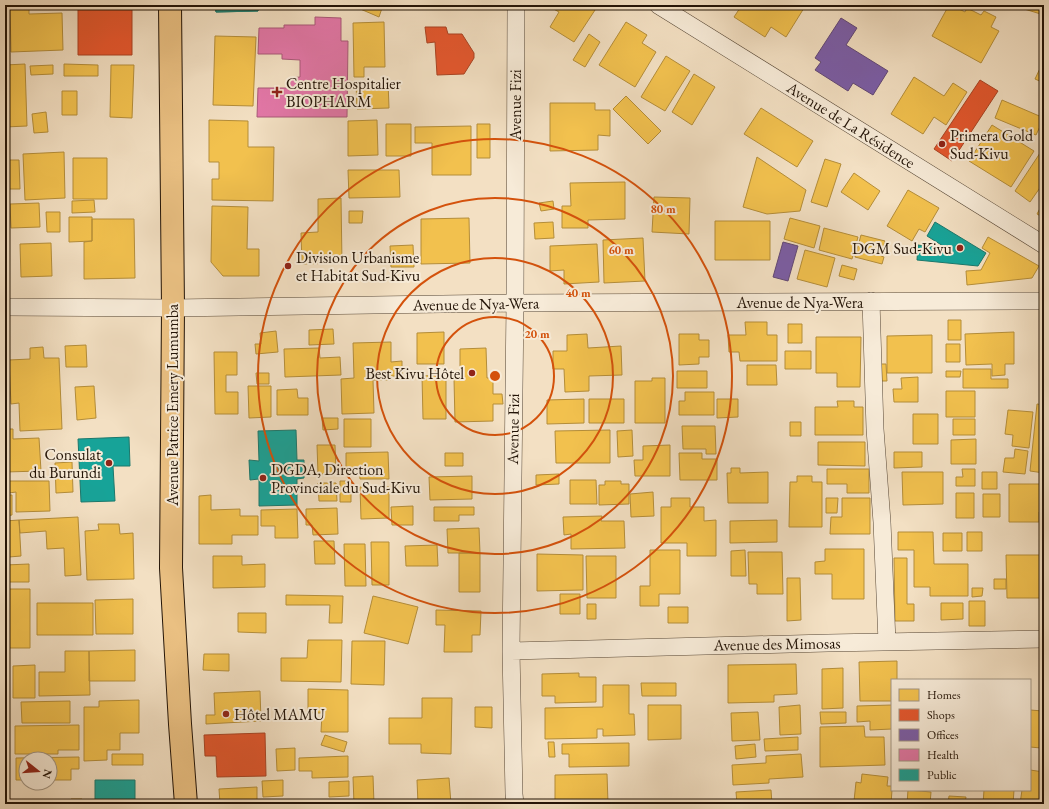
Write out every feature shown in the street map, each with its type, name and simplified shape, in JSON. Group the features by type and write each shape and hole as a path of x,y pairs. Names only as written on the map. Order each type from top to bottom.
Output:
{"main road":[{"name":"Avenue Patrice Emery Lumumba","path":"170,5 173,308 171,568 186,804"}],"street":[{"name":"Avenue Fizi","path":"515,804 511,651 515,303 516,5"},
{"name":"Avenue de La Résidence","path":"658,5 1044,245"},
{"name":"Avenue de Nya-Wera","path":"5,307 173,308 515,303 1044,300"},
{"path":"871,301 875,429 882,522 887,642"},
{"name":"Avenue des Mimosas","path":"511,651 828,642 1044,639"}],"building: Homes":[{"path":"29,5 29,14 62,13 63,50 11,52 10,6"},
{"path":"360,5 383,5 379,17 358,8"},
{"path":"409,5 447,5 409,7"},
{"path":"551,5 594,5 597,7 574,42 550,27 559,12 550,7"},
{"path":"742,5 800,5 804,8 786,37 771,27 765,37 734,17"},
{"path":"949,5 965,12 967,8 981,15 984,11 996,17 991,27 999,31 981,63 932,36"},
{"path":"1011,5 1044,5 1044,15"},
{"path":"384,22 385,67 364,67 364,77 354,77 353,23"},
{"path":"626,22 647,35 642,43 656,52 635,87 599,65"},
{"path":"589,34 600,42 585,67 573,60"},
{"path":"215,36 256,37 253,106 213,105"},
{"path":"666,56 690,71 665,111 641,97"},
{"path":"1044,60 1044,83 1035,79"},
{"path":"25,64 27,126 5,127 5,65"},
{"path":"64,64 98,65 98,76 64,76"},
{"path":"53,65 53,74 31,75 30,66"},
{"path":"111,65 134,65 132,118 110,117"},
{"path":"694,74 715,87 692,125 672,112"},
{"path":"914,77 944,96 953,83 967,92 946,125 934,117 923,134 891,114"},
{"path":"388,81 389,108 357,109 356,82"},
{"path":"62,91 77,91 77,115 62,115"},
{"path":"626,96 661,131 648,144 613,109"},
{"path":"1002,100 1044,118 1036,135 995,118"},
{"path":"550,103 595,103 595,110 610,110 610,136 598,135 598,150 550,151"},
{"path":"761,108 813,141 797,167 744,134"},
{"path":"46,112 48,132 34,133 32,114"},
{"path":"209,120 248,121 248,147 274,147 273,201 212,200 212,179 219,179 219,162 209,162"},
{"path":"377,120 378,155 348,156 348,121"},
{"path":"386,124 411,124 411,156 386,156"},
{"path":"477,124 490,124 490,158 477,158"},
{"path":"992,125 1034,151 1011,187 969,161"},
{"path":"471,126 471,175 432,175 432,143 415,143 415,127"},
{"path":"1044,147 1044,182 1030,202 1015,191"},
{"path":"64,152 65,198 25,200 23,154"},
{"path":"757,157 806,190 800,211 767,214 743,207"},
{"path":"73,158 107,158 107,199 73,199"},
{"path":"825,159 841,164 827,207 811,202"},
{"path":"5,160 19,160 20,189 5,189"},
{"path":"348,170 399,170 400,197 349,198"},
{"path":"854,173 880,191 868,210 841,192"},
{"path":"625,182 625,219 588,220 588,228 562,228 562,206 571,206 570,183"},
{"path":"908,190 939,208 925,232 919,229 912,241 887,226"},
{"path":"654,197 690,198 689,234 652,232"},
{"path":"341,198 342,263 302,264 301,233 318,232 318,199"},
{"path":"94,200 95,212 72,213 72,201"},
{"path":"553,201 554,209 541,211 539,203"},
{"path":"1044,201 1044,218 1037,214"},
{"path":"39,203 40,227 11,228 10,204"},
{"path":"212,206 248,207 247,249 259,249 259,276 223,276 211,262"},
{"path":"349,211 363,211 362,223 349,223"},
{"path":"46,212 60,212 60,232 47,232"},
{"path":"69,217 92,217 92,241 69,242"},
{"path":"469,218 470,263 421,264 421,219"},
{"path":"790,218 820,226 814,248 784,239"},
{"path":"92,219 134,219 135,278 84,279 84,242 92,241"},
{"path":"715,221 770,221 770,260 715,260"},
{"path":"553,222 554,238 535,239 534,223"},
{"path":"824,228 858,237 852,259 819,250"},
{"path":"861,235 885,241 881,256 884,257 882,264 855,257"},
{"path":"988,237 1039,266 1032,278 967,285 966,271 981,270 990,253 982,248"},
{"path":"643,238 645,281 604,283 603,240"},
{"path":"51,243 52,276 21,277 20,244"},
{"path":"597,244 599,282 564,284 564,270 550,271 550,246"},
{"path":"413,245 414,267 391,267 390,246"},
{"path":"805,250 835,258 827,287 797,279"},
{"path":"842,265 857,269 854,280 839,276"},
{"path":"948,320 961,320 961,340 948,340"},
{"path":"745,322 767,322 767,335 777,335 777,361 740,361 739,352 729,352 728,335 746,335"},
{"path":"788,324 802,324 802,343 788,343"},
{"path":"333,329 334,344 309,345 309,330"},
{"path":"276,331 278,352 256,354 255,344 261,344 260,333"},
{"path":"444,332 444,364 417,364 417,333"},
{"path":"1014,332 1014,364 1005,364 1005,375 992,376 992,364 966,365 965,334"},
{"path":"587,334 588,348 621,346 622,375 589,376 589,391 565,392 564,369 553,369 553,351 567,351 567,335"},
{"path":"679,334 699,334 699,340 709,340 709,357 699,357 699,364 679,365"},
{"path":"932,335 932,373 887,373 887,336"},
{"path":"816,337 861,337 860,387 837,387 837,373 816,373"},
{"path":"391,342 391,362 402,361 402,376 391,376 391,380 373,380 374,413 342,414 341,379 354,378 353,343"},
{"path":"946,344 960,344 960,362 946,362"},
{"path":"86,345 87,367 66,367 65,346"},
{"path":"43,347 44,358 59,358 62,429 20,431 19,403 11,404 9,360 30,359 30,348"},
{"path":"319,348 320,358 340,357 341,375 285,377 284,349"},
{"path":"486,348 487,378 493,378 493,394 502,394 503,404 493,404 493,421 455,422 454,379 460,379 460,349"},
{"path":"785,351 811,351 811,369 785,369"},
{"path":"214,352 237,352 237,375 226,375 226,392 238,392 238,414 215,414"},
{"path":"880,364 886,364 887,381 881,381"},
{"path":"747,365 776,365 777,385 747,385"},
{"path":"963,369 991,369 991,379 1008,379 1008,388 963,388"},
{"path":"677,371 707,371 707,388 677,388"},
{"path":"946,371 961,371 960,377 946,377"},
{"path":"256,373 269,373 269,384 257,384"},
{"path":"446,375 446,419 423,419 422,376"},
{"path":"918,377 918,402 894,402 893,389 902,389 901,378"},
{"path":"652,378 665,378 665,423 635,423 635,381 652,381"},
{"path":"94,386 96,418 77,420 75,387"},
{"path":"248,386 271,386 271,417 249,418"},
{"path":"297,389 298,398 308,398 308,415 277,415 277,390"},
{"path":"946,391 975,391 975,417 946,417"},
{"path":"685,392 714,392 714,415 679,415 679,401 685,401"},
{"path":"584,399 584,423 547,424 547,400"},
{"path":"589,399 624,399 624,423 589,423"},
{"path":"717,399 738,399 738,417 717,418"},
{"path":"837,401 854,401 854,407 863,407 863,435 815,435 815,407 838,407"},
{"path":"1037,404 1044,405 1044,473 1030,471"},
{"path":"1008,410 1033,412 1029,448 1012,446 1013,435 1005,434"},
{"path":"913,414 938,414 938,444 913,444"},
{"path":"322,418 338,418 338,429 323,430"},
{"path":"344,419 371,419 371,447 344,447"},
{"path":"953,419 975,419 975,435 953,435"},
{"path":"790,422 801,422 801,436 790,436"},
{"path":"682,426 715,426 716,454 706,454 706,449 683,449"},
{"path":"5,429 13,429 13,439 39,438 41,471 5,472"},
{"path":"610,430 610,463 556,463 555,431"},
{"path":"632,430 633,456 618,457 617,431"},
{"path":"976,439 976,464 951,464 951,440"},
{"path":"818,442 865,442 865,466 818,465"},
{"path":"317,445 335,445 336,474 318,474"},
{"path":"670,445 670,476 635,476 634,460 643,460 643,446"},
{"path":"1015,449 1028,451 1025,474 1003,472 1005,458 1014,458"},
{"path":"388,452 389,479 360,479 359,468 346,468 346,453"},
{"path":"894,452 922,452 922,467 894,468"},
{"path":"445,453 463,453 463,466 445,466"},
{"path":"679,453 702,453 702,459 717,459 717,480 680,480"},
{"path":"72,462 73,492 56,493 55,463"},
{"path":"731,468 740,468 740,473 768,472 768,503 728,503 727,473 731,473"},
{"path":"827,469 869,469 869,493 847,493 847,484 827,484"},
{"path":"962,469 975,469 975,486 956,486 956,477 963,477"},
{"path":"902,472 943,472 943,504 903,505"},
{"path":"982,472 997,472 997,489 982,489"},
{"path":"559,474 559,484 536,485 536,475"},
{"path":"472,476 472,499 430,500 429,477"},
{"path":"797,476 812,476 812,482 822,482 822,527 789,527 790,482 797,482"},
{"path":"570,480 596,480 597,504 570,504"},
{"path":"9,481 49,481 50,511 16,512 16,492 9,493"},
{"path":"340,481 351,481 351,502 340,502"},
{"path":"605,481 621,481 621,484 629,484 629,504 599,505 599,485 605,485"},
{"path":"318,483 336,483 337,501 319,501"},
{"path":"1009,484 1044,484 1044,512 1039,512 1039,522 1009,522"},
{"path":"360,487 389,487 389,518 361,519"},
{"path":"653,492 654,516 631,517 630,494"},
{"path":"956,493 974,493 974,518 956,518"},
{"path":"983,494 1000,494 1000,517 983,517"},
{"path":"5,495 12,495 12,515 5,516"},
{"path":"211,495 211,510 240,509 240,516 258,516 258,535 232,535 232,544 199,544 199,496"},
{"path":"671,498 690,498 690,507 704,507 704,521 716,520 716,556 687,556 687,543 661,543 661,507 671,507"},
{"path":"826,498 838,498 837,513 826,513"},
{"path":"842,498 870,498 870,534 830,534 831,517 842,517"},
{"path":"413,506 413,525 392,525 391,507"},
{"path":"434,507 474,507 474,515 459,515 459,521 434,521"},
{"path":"337,508 338,534 313,535 312,525 306,525 306,509"},
{"path":"297,509 298,538 275,538 275,526 261,526 261,510"},
{"path":"602,516 601,521 624,521 625,548 571,549 571,534 564,535 563,517"},
{"path":"78,517 81,575 65,576 64,548 47,549 46,531 20,533 19,520"},
{"path":"19,520 21,556 9,557 9,560 5,560 5,521"},
{"path":"777,520 777,542 730,543 730,521"},
{"path":"98,524 119,524 120,534 133,533 134,579 87,580 85,531 99,530"},
{"path":"479,528 480,553 448,553 447,529"},
{"path":"898,532 933,532 934,564 968,564 968,596 930,596 930,587 914,587 914,550 898,550"},
{"path":"967,532 982,532 982,551 967,551"},
{"path":"943,533 962,533 962,551 943,551"},
{"path":"314,541 334,541 335,564 315,564"},
{"path":"371,542 389,542 389,585 372,585"},
{"path":"344,544 365,544 366,586 345,586"},
{"path":"437,545 438,566 406,566 405,546"},
{"path":"825,549 864,549 864,599 832,599 832,574 815,574 815,562 825,561"},
{"path":"650,550 680,550 680,594 659,594 659,606 640,606 640,586 650,586"},
{"path":"745,550 746,576 731,576 731,551"},
{"path":"748,552 782,552 783,594 757,594 757,584 749,584"},
{"path":"459,553 480,553 480,592 459,592"},
{"path":"537,554 583,555 583,590 537,591"},
{"path":"1006,555 1044,555 1044,598 1007,598"},
{"path":"213,556 242,556 242,565 265,564 265,587 213,588"},
{"path":"586,556 616,556 616,598 587,598"},
{"path":"894,558 907,558 907,604 914,604 914,621 895,621"},
{"path":"29,564 29,582 5,582 5,565"},
{"path":"787,578 800,578 801,620 787,621"},
{"path":"994,579 1006,579 1006,589 994,589"},
{"path":"972,588 983,588 982,596 972,597"},
{"path":"6,589 30,589 30,648 7,648"},
{"path":"560,594 580,594 580,614 560,614"},
{"path":"286,595 343,596 342,623 329,623 330,605 286,605"},
{"path":"373,596 418,607 408,644 364,633"},
{"path":"133,599 133,634 96,634 95,600"},
{"path":"969,601 985,601 985,626 969,626"},
{"path":"37,603 93,603 93,635 37,635"},
{"path":"941,603 963,603 963,619 941,620"},
{"path":"587,604 596,604 596,619 587,619"},
{"path":"668,607 688,607 688,623 668,623"},
{"path":"436,610 481,611 480,635 472,635 472,652 444,652 445,625 436,625"},
{"path":"238,613 266,613 266,633 238,632"},
{"path":"308,640 342,640 341,682 281,681 281,658 307,658"},
{"path":"352,641 385,641 384,685 351,684"},
{"path":"135,650 135,681 89,681 89,651"},
{"path":"65,651 89,651 90,695 39,696 39,672 65,672"},
{"path":"204,654 229,654 229,671 203,670"},
{"path":"897,661 897,679 891,679 891,701 860,701 859,662"},
{"path":"796,664 797,694 774,695 774,702 728,703 728,665"},
{"path":"35,665 35,698 13,698 13,666"},
{"path":"843,668 843,708 822,709 822,669"},
{"path":"579,673 579,677 596,677 596,702 555,703 555,696 542,696 542,674"},
{"path":"641,683 676,683 676,696 642,696"},
{"path":"603,685 629,685 629,714 634,714 635,735 603,736 603,729 597,729 597,738 545,739 545,708 603,707"},
{"path":"308,689 348,690 348,732 321,732 322,713 308,713"},
{"path":"260,691 261,721 206,724 206,715 215,715 214,693"},
{"path":"422,698 452,698 451,754 421,753 421,744 389,744 389,718 422,718"},
{"path":"139,700 139,733 120,733 120,750 107,750 107,760 84,761 84,707 99,707 99,701"},
{"path":"70,701 70,723 22,723 21,702"},
{"path":"648,705 681,705 681,739 648,740"},
{"path":"800,705 801,734 780,735 779,707"},
{"path":"891,705 891,729 870,730 870,721 857,722 857,706"},
{"path":"475,707 492,707 492,728 475,727"},
{"path":"1031,710 1043,711 1044,741 1041,741 1041,748 1031,747"},
{"path":"758,712 760,740 732,741 731,713"},
{"path":"820,712 846,712 846,723 821,724"},
{"path":"79,725 79,750 18,751 18,754 15,754 15,726"},
{"path":"864,726 865,737 884,737 885,765 820,767 820,727"},
{"path":"325,735 347,742 344,752 321,745"},
{"path":"798,737 798,750 765,751 764,739"},
{"path":"548,742 554,742 555,757 549,757"},
{"path":"629,743 629,766 569,767 569,754 562,754 562,744"},
{"path":"755,744 756,757 736,759 735,746"},
{"path":"295,748 295,770 277,771 276,749"},
{"path":"112,754 143,754 143,765 112,765"},
{"path":"801,754 803,777 769,779 769,783 733,785 732,765 766,763 766,756"},
{"path":"348,756 348,777 312,778 312,771 299,771 299,758"},
{"path":"58,757 79,757 79,769 71,769 71,780 58,780"},
{"path":"16,758 18,758 18,780 16,780"},
{"path":"1031,770 1044,772 1044,804 1020,804 1022,791 1031,791"},
{"path":"607,774 608,803 555,803 555,775"},
{"path":"862,774 888,777 887,786 891,786 892,791 891,804 859,804 859,802 854,801 856,782 861,783"},
{"path":"373,776 374,804 354,804 353,777"},
{"path":"449,778 451,804 418,804 417,780"},
{"path":"283,780 283,796 263,797 262,781"},
{"path":"349,781 349,796 329,797 329,782"},
{"path":"257,787 257,804 220,804 219,789"},
{"path":"771,790 772,804 737,804 736,792"},
{"path":"908,791 931,792 930,804 907,804"},
{"path":"984,791 1014,791 1013,804 983,804"},
{"path":"949,796 966,797 965,804 948,804"},
{"path":"71,799 82,799 82,804 45,804 72,803"},
{"path":"350,801 350,804 323,804 323,803"}],"building: Shops":[{"path":"78,5 132,5 132,55 78,55"},
{"path":"425,27 446,27 448,34 462,34 474,53 474,58 464,74 437,75 435,42 427,43"},
{"path":"980,80 998,91 952,161 934,149"},
{"path":"265,733 266,776 217,777 216,756 205,756 204,735"}],"building: Offices":[{"path":"841,18 857,28 846,45 888,71 873,95 853,83 848,91 815,70 821,62 815,58"},
{"path":"783,242 798,246 788,281 773,277"}],"building: Health":[{"path":"315,17 341,18 341,41 348,41 347,117 257,117 258,88 290,88 290,78 300,77 300,60 282,59 282,54 258,54 259,28 284,28 284,25 315,25"}],"building: Public":[{"path":"215,5 258,5 258,11 216,12"},
{"path":"215,5 258,5 258,11 216,12"},
{"path":"935,222 986,253 978,266 917,260 918,245 948,249 927,236"},
{"path":"296,430 297,460 304,460 304,478 297,479 297,505 259,506 259,479 250,480 249,460 259,461 258,431"},
{"path":"129,437 130,466 113,466 115,501 81,502 78,439"},
{"path":"95,780 135,780 135,804 95,804"}],"place":[{"name":"Centre Hospitalier BIOPHARM","path":"277,92"},
{"name":"Primera Gold Sud-Kivu","path":"942,144"},
{"name":"DGM Sud-Kivu","path":"960,248"},
{"name":"Division Urbanisme et Habitat Sud-Kivu","path":"288,266"},
{"name":"Best Kivu Hôtel","path":"472,373"},
{"name":"Consulat du Burundi","path":"109,463"},
{"name":"DGDA, Direction Provinciale du Sud-Kivu","path":"263,478"},
{"name":"Hôtel MAMU","path":"226,714"}]}
